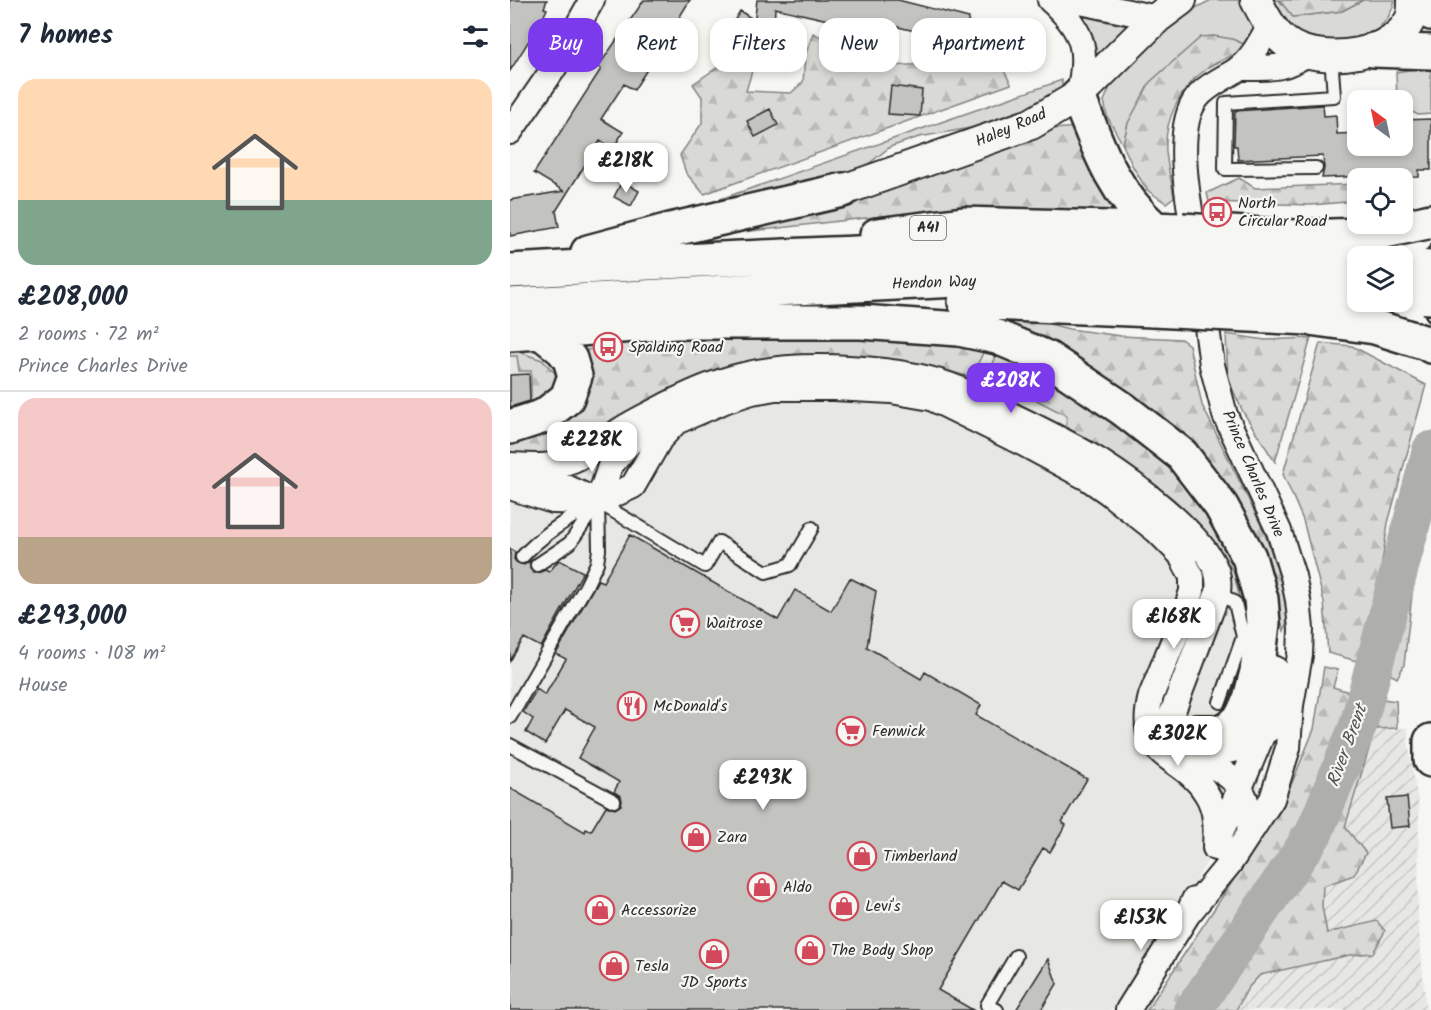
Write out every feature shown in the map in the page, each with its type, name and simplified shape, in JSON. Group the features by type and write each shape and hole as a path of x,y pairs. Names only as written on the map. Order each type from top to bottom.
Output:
{"highway":[{"path":"1415,0 1431,13"},
{"path":"1373,50 1431,52"},
{"path":"1078,96 1101,153 1120,190 1141,217 1163,262"},
{"path":"513,271 670,230 843,190"},
{"path":"1408,246 1429,222"},
{"name":"A41","path":"510,305 774,289 829,288 964,302 1295,237 1366,235 1429,222"},
{"name":"Hendon Way","path":"513,271 675,261 963,251 1116,253 1347,292"},
{"name":"A41","path":"1163,262 1309,318 1375,327 1427,344"},
{"name":"Hendon Way","path":"1163,262 1347,265"},
{"path":"1413,267 1431,268"},
{"path":"1413,296 1431,297"},
{"path":"1405,312 1412,326 1427,344"},
{"path":"526,333 675,322 861,322 958,329 997,337 1047,358 1124,409 1182,455 1221,506 1249,557 1261,599 1263,622 1257,672 1250,699 1236,724 1222,732 1197,732"},
{"path":"510,427 544,416 567,399 575,376 570,359 562,349 526,333"},
{"path":"1263,622 1274,651 1272,737"},
{"path":"1431,741 1431,760"}],"street":[{"path":"510,132 554,68 592,0"},
{"path":"1050,0 1072,22 1080,38 1084,55 1078,96"},
{"path":"1071,0 1157,18"},
{"name":"Haley Road","path":"843,190 1031,124 1078,96 1157,18 1181,0"},
{"path":"1263,12 1282,38 1293,47 1321,53 1352,54 1373,50 1392,40 1412,17 1415,0"},
{"name":"Prince Charles Drive","path":"1263,12 1254,53 1240,68 1197,98 1189,115 1185,133 1185,171 1212,365 1226,415 1279,531 1298,600 1300,655 1292,705 1272,737"},
{"path":"1240,68 1271,68 1292,64 1321,53"},
{"path":"510,466 537,466 572,460 656,411 720,382 744,374 773,370 801,378 920,395 946,404 1089,479 1166,539 1186,563 1193,583 1187,607 1148,708 1150,736 1157,750 1221,795 1241,793 1263,786 1272,737"},
{"path":"510,487 554,501 598,502 633,486 660,439 676,422 727,400 775,388 801,378 867,370 936,380 959,389 1104,465 1150,499 1194,538 1213,563 1219,581 1218,592 1168,724 1185,746 1232,779 1249,811 1249,833"},
{"path":"598,502 610,466 656,411"},
{"path":"510,466 598,502"},
{"path":"1178,697 1187,724 1216,748 1225,750 1272,737"},
{"path":"1128,1010 1188,914 1230,863 1272,799 1272,737"},
{"path":"1193,777 1212,804 1216,830 1215,848"},
{"path":"1188,914 1241,793"}],"lane":[{"path":"1316,168 1225,169 1226,103 1334,96 1321,53"},
{"path":"598,502 705,566 719,543 766,572 790,564 812,528"},
{"path":"522,557 556,525 598,502"},
{"path":"537,565 570,543 598,502"},
{"path":"510,717 586,586 597,562 598,502"},
{"path":"1218,592 1235,603 1243,637 1220,702"},
{"path":"510,745 614,801"},
{"path":"997,1010 987,1005 1016,956"}],"shaded area":[{"path":"689,338 965,344 1072,387 1241,563 1266,726 1258,804 1215,848 1121,1010 510,1010 510,346"},
{"path":"1408,728 1409,749 1419,807 1418,919 1426,1010 1236,1010 1340,826 1375,729"}],"green space":[{"path":"1211,0 1237,0 1252,13 1255,33 1248,46 1232,39 1128,123 1123,145 1107,116 1104,101 1112,82 1182,15"},
{"path":"1271,0 1279,0 1293,17 1342,11 1363,0 1395,0 1389,16 1378,29 1349,42 1332,43 1315,40 1300,33 1284,21"},
{"path":"1279,0 1363,0 1342,11 1293,17"},
{"path":"1081,16 1127,26 1093,60"},
{"path":"813,33 819,36 819,72 899,72 899,66 911,65 911,72 1005,72 1011,84 704,194 686,173 680,155 702,123 702,97 693,84 711,72 752,72 746,91 791,93 803,82 804,72 807,72 807,50"},
{"path":"1214,36 1232,39 1248,46 1198,75 1176,104 1166,139 1174,197 1166,203 1147,190 1133,167 1123,145 1128,123 1150,82 1201,37"},
{"path":"1431,68 1431,114 1418,115 1413,112 1413,90 1397,90 1396,72"},
{"path":"1062,80 1062,90 1033,108 982,126 919,137 890,147 857,173 666,218"},
{"path":"1077,127 1120,214 976,211 909,213 726,234 972,157 1053,129"},
{"path":"1239,178 1255,188 1347,184 1347,202 1311,205 1209,202 1207,193"},
{"path":"928,311 1018,316 1069,329 1121,336 1181,339 1189,345 1202,405 1264,531 1280,578 1288,619 1284,631 1263,559 1193,451"},
{"path":"814,333 989,341 971,377 933,367 858,358 541,458 510,452 510,436 588,387 587,350 646,339"},
{"path":"1226,334 1265,340 1311,338 1275,462 1243,412 1228,379"},
{"path":"1320,343 1352,346 1426,385 1388,523 1364,663 1328,653 1324,602 1303,520 1283,474"},
{"path":"1000,345 1146,439 1218,525 1236,551 1250,630 1232,708 1247,630 1233,570 1187,516 1065,432 1067,416 989,375"},
{"path":"510,349 542,360 555,373 558,388 510,419 510,409 531,398 531,371 519,371 517,356 510,356"},
{"path":"1414,577 1404,665 1397,678 1377,667 1396,613"},
{"path":"1324,667 1338,670 1333,687 1359,695 1308,829 1183,1010 1147,1010 1272,822 1292,783 1314,729"},
{"path":"1369,697 1396,701 1397,728 1375,729 1345,827 1366,853 1354,875 1323,886 1322,906 1327,933 1377,921 1385,931 1373,953 1350,955 1260,975 1248,988 1236,1010 1204,1010 1319,838 1361,726"}],"building":[{"path":"510,0 547,0 544,8 547,9 543,18 528,18 528,42 510,71"},
{"path":"644,0 690,0 679,18 632,18"},
{"path":"757,0 898,0 969,18 911,18 911,30 899,27 899,18 819,18 775,8 775,18 755,18"},
{"path":"740,11 751,18 736,18"},
{"path":"615,42 615,72 645,72 634,90 624,84 601,119 623,132 613,149 600,141 556,211 559,227 510,236 510,200 564,191 534,173 599,72 603,72 603,60"},
{"path":"891,86 922,90 920,116 888,114"},
{"path":"1323,105 1324,116 1336,115 1337,134 1347,134 1347,156 1413,156 1413,120 1431,119 1431,170 1419,170 1419,177 1413,177 1413,168 1347,168 1347,177 1322,178 1323,156 1238,160 1237,146 1234,146 1235,111"},
{"path":"770,109 778,125 755,137 747,121"},
{"path":"622,181 639,191 631,206 614,197"},
{"path":"529,374 530,401 510,407 510,375"},
{"path":"630,535 778,620 795,590 831,611 850,578 876,591 867,647 921,679 925,672 981,705 976,715 1087,779 1062,822 1066,825 1050,852 1043,848 1018,890 1002,881 938,990 973,1010 510,1010 510,788 585,832 586,829 591,831 606,806 615,809 621,805 622,801 621,796 614,792 619,782 578,758 595,727 565,710 545,744 526,732 533,719 523,712 537,689 545,695 566,659 556,654 598,580 603,582"},
{"path":"510,549 515,552 516,562 524,565 530,561 530,569 534,573 545,570 549,572 559,560 583,572 541,647 524,638 510,661"},
{"path":"1407,797 1410,826 1390,828 1387,799"},
{"path":"1048,959 1057,984 1041,1010 1016,1010"}],"waterway":[{"name":"River Brent","path":"1193,1010 1314,833 1358,726 1431,450"}],"place":[{"name":"North Circular Road","path":"1217,212"},
{"name":"Spalding Road","path":"608,347"},
{"name":"Waitrose","path":"685,623"},
{"name":"McDonald's","path":"632,706"},
{"name":"Fenwick","path":"851,731"},
{"name":"Zara","path":"696,837"},
{"name":"Timberland","path":"862,856"},
{"name":"Aldo","path":"762,887"},
{"name":"Levi's","path":"844,906"},
{"name":"Accessorize","path":"600,910"},
{"name":"The Body Shop","path":"810,950"},
{"name":"JD Sports","path":"714,954"},
{"name":"Tesla","path":"614,966"}]}
